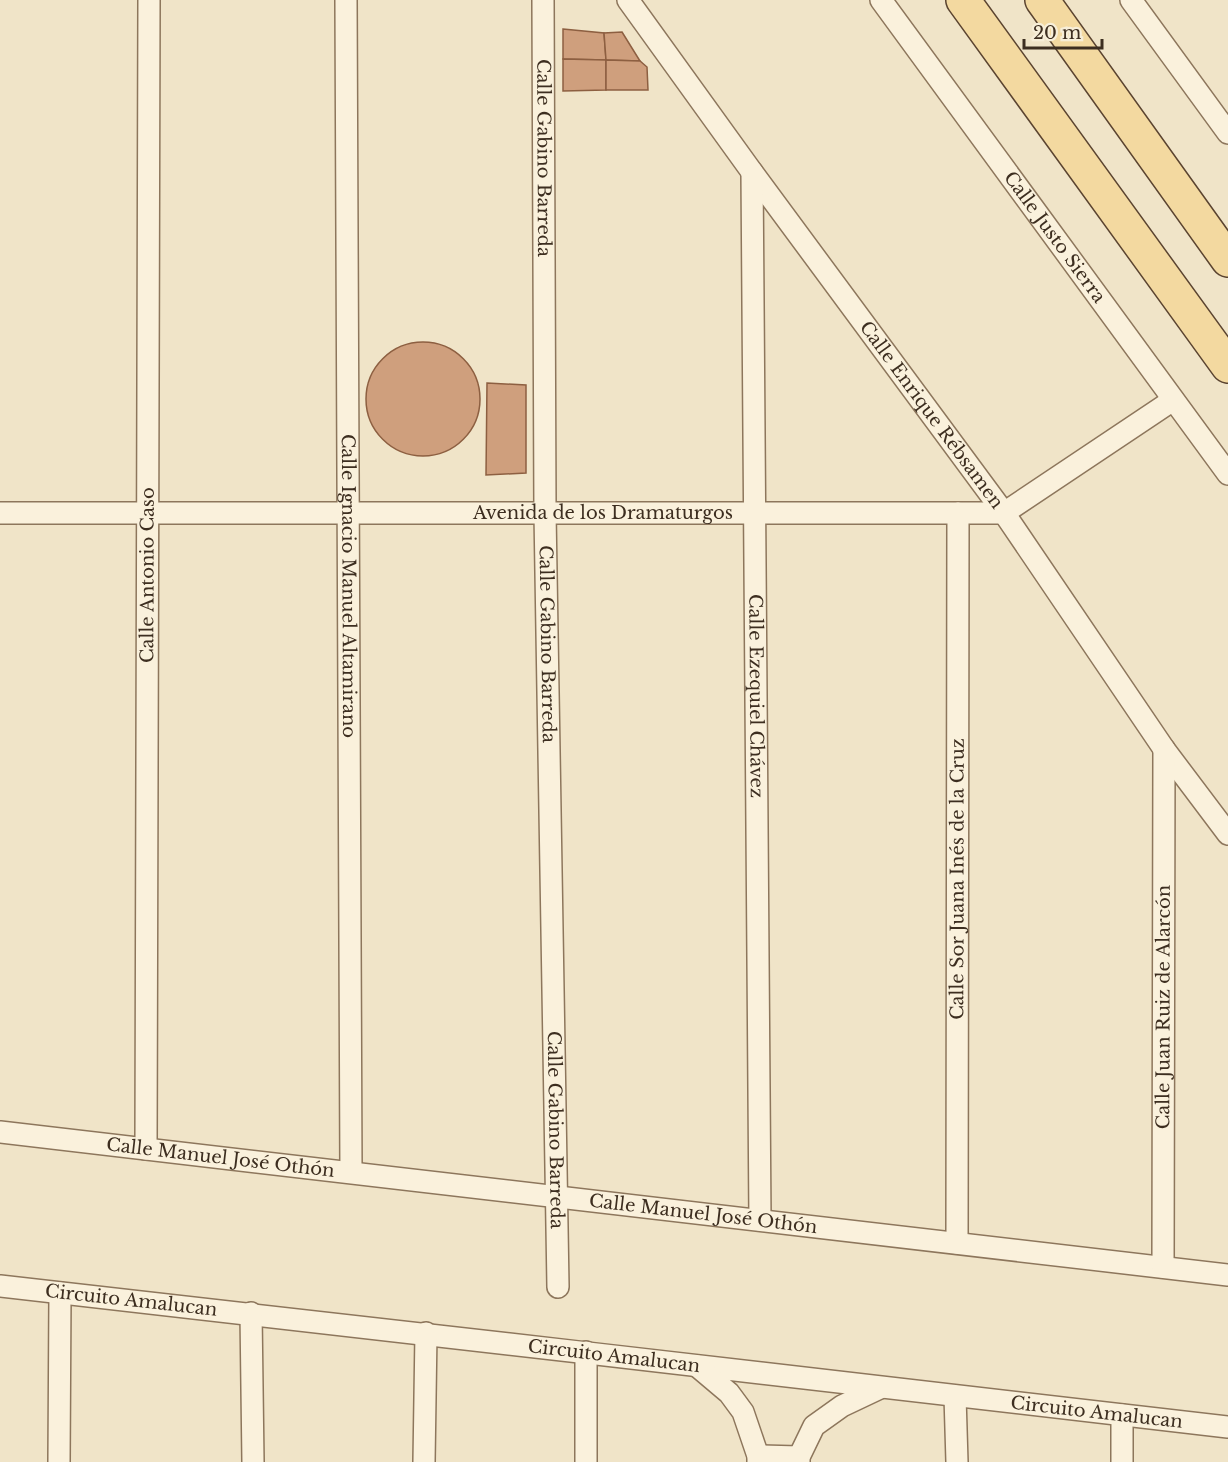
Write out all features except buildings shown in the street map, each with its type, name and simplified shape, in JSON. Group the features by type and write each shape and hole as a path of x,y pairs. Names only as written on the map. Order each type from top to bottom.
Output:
{"main road":[{"path":"963,0 1228,366"},
{"path":"1042,0 1228,260"}],"street":[{"name":"Calle Antonio Caso","path":"146,1149 149,0"},
{"name":"Calle Ignacio Manuel Altamirano","path":"346,0 351,1172"},
{"name":"Calle Gabino Barreda","path":"543,0 545,513 558,1287"},
{"name":"Calle Enrique Rébsamen","path":"628,0 1004,513 1164,749 1228,834"},
{"name":"Calle Justo Sierra","path":"881,0 1228,474"},
{"path":"1131,0 1228,133"},
{"name":"Calle Ezequiel Chávez","path":"752,172 760,1220"},
{"path":"1004,513 1173,400"},
{"name":"Avenida de los Dramaturgos","path":"0,513 1004,513"},
{"name":"Calle Sor Juana Inés de la Cruz","path":"957,513 957,1243"},
{"name":"Calle Juan Ruiz de Alarcón","path":"1163,1267 1164,749"},
{"name":"Calle Manuel José Othón","path":"0,1132 1228,1275"},
{"name":"Circuito Amalucan","path":"0,1287 251,1313 880,1388 1228,1426"},
{"path":"59,1462 60,1293"},
{"path":"251,1313 253,1462"},
{"path":"424,1462 426,1334"},
{"path":"586,1352 586,1462"},
{"path":"696,1366 729,1393 743,1412 758,1459 799,1460 814,1426 842,1406 880,1388"},
{"path":"955,1396 957,1462"},
{"path":"1122,1415 1122,1462"}]}
